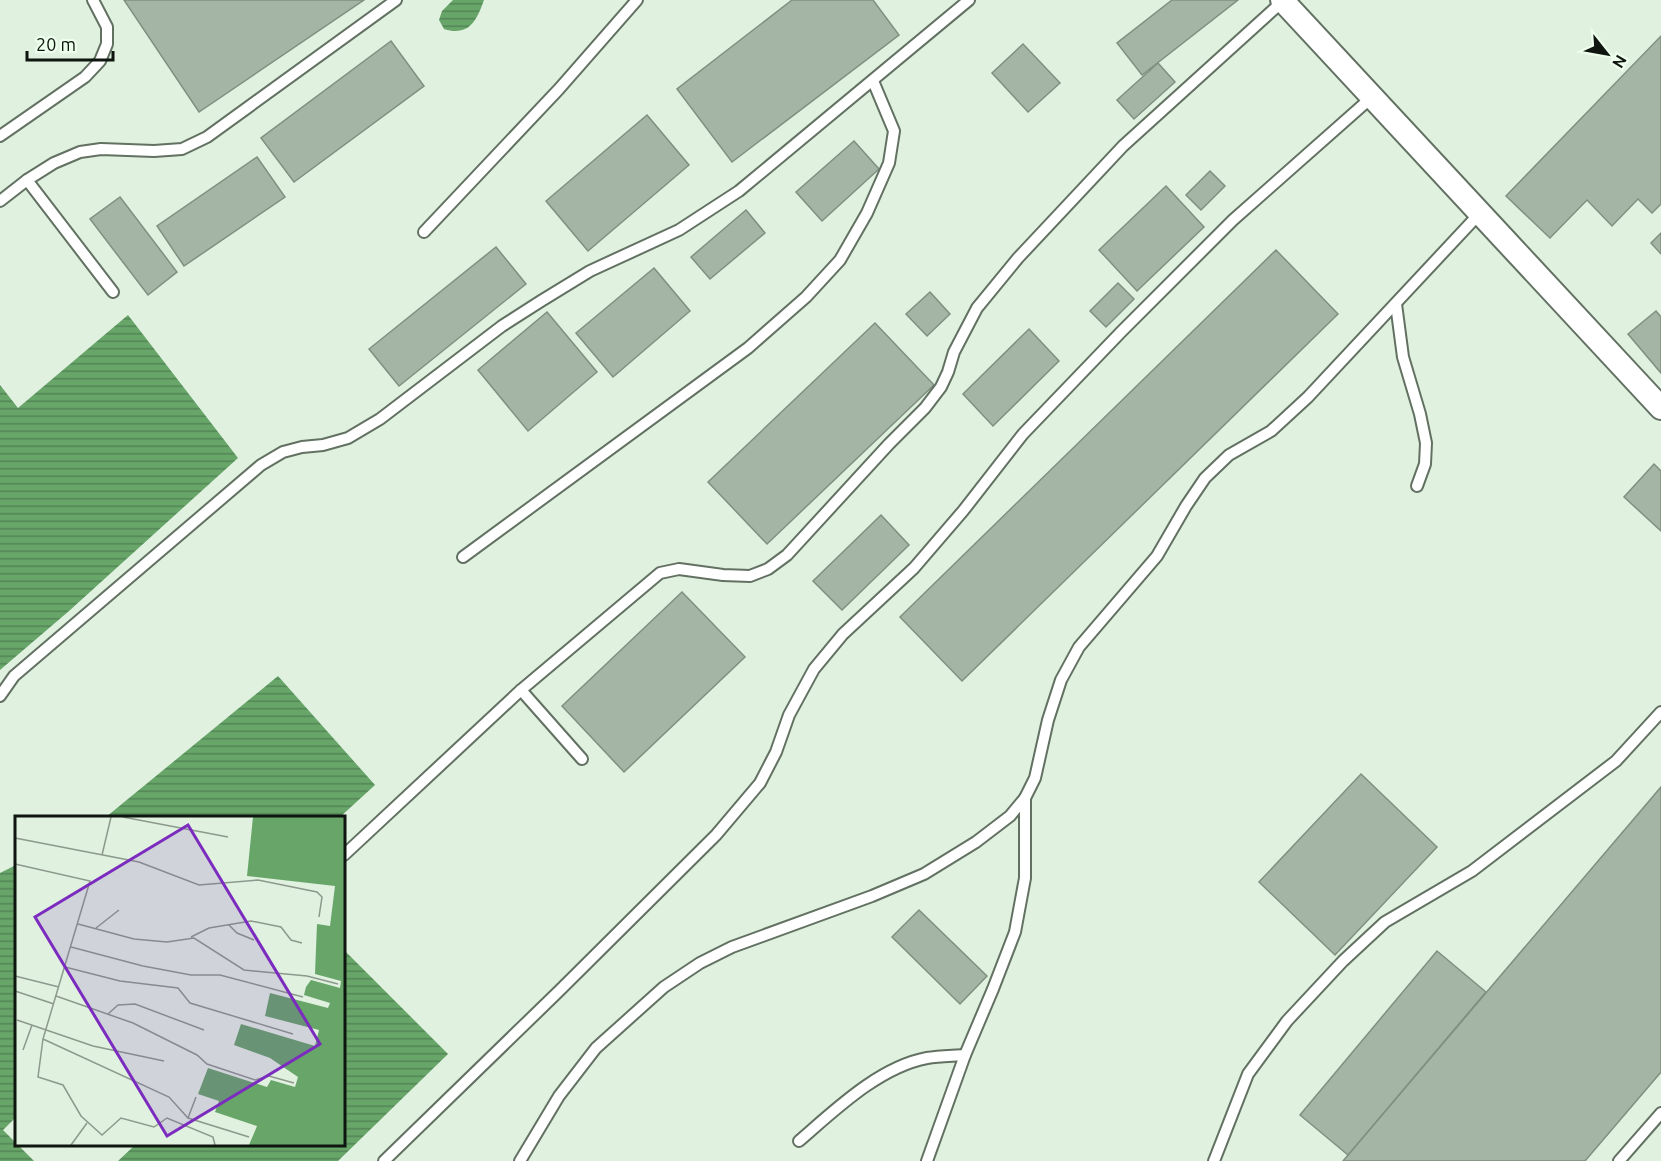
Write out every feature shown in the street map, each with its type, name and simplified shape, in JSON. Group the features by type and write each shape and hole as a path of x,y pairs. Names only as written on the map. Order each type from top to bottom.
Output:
{"street":[{"path":"1282,0 1661,408"}],"lane":[{"path":"0,136 85,77 100,61 107,44 107,27 93,0"},
{"path":"0,201 54,163 80,152 101,149 154,151 182,149 207,137 396,0"},
{"path":"424,232 559,88 637,0"},
{"path":"0,696 14,676 261,465 283,452 348,438 380,419 502,326 540,301 590,272 679,230 739,191 969,0"},
{"path":"345,854 521,690 660,573 679,569 750,576 768,569 787,555 925,408 941,387 954,352 977,308 1018,258 1123,146 1282,0"},
{"path":"463,557 748,348 806,297 840,260 867,213 889,163 894,131 873,81"},
{"path":"384,1161 716,835 760,783 776,752 789,715 814,669 843,634 914,567 963,511 1023,434 1233,220 1372,97"},
{"path":"27,180 113,292"},
{"path":"520,1161 559,1096 596,1048 664,987 700,963 732,947 872,896 924,874 976,842 1010,816 1025,798 1035,778 1048,720 1061,680 1079,647 1157,556 1205,478 1229,455 1271,431 1308,397 1480,213"},
{"path":"1396,304 1402,357 1420,414 1426,443 1425,464 1417,486"},
{"path":"521,690 582,759"},
{"path":"1214,1161 1248,1074 1287,1021 1342,961 1385,922 1472,871 1616,761 1661,712"},
{"path":"927,1161 965,1055 1015,932 1025,878 1025,798"},
{"path":"799,1141 849,1097 891,1071 926,1059 965,1055"},
{"path":"1619,1161 1661,1113"}],"shaded area":[{"path":"453,0 484,0 475,20 466,29 460,31 444,29 439,20 442,11"},
{"path":"128,315 238,458 69,611 0,670 0,385 18,408"},
{"path":"278,676 375,785 341,816 107,816"},
{"path":"15,866 15,1118 3,1130 15,1142 15,1146 19,1146 34,1161 0,1161 0,873"},
{"path":"345,951 448,1054 338,1161 118,1161 134,1146 345,1146"}],"building":[{"path":"124,0 364,0 199,112"},
{"path":"792,0 873,0 899,35 732,162 677,89"},
{"path":"1172,0 1238,0 1142,75 1117,43"},
{"path":"1661,36 1661,204 1652,213 1638,199 1612,226 1587,200 1550,238 1506,196"},
{"path":"391,41 424,86 294,182 261,138"},
{"path":"1023,44 1060,83 1028,112 992,73"},
{"path":"1158,63 1175,82 1134,119 1117,100"},
{"path":"647,115 689,165 588,251 546,201"},
{"path":"854,141 879,169 822,221 796,192"},
{"path":"257,157 285,197 184,266 157,226"},
{"path":"1210,171 1225,186 1201,210 1186,195"},
{"path":"1166,186 1204,227 1137,291 1099,250"},
{"path":"120,197 177,272 148,295 90,219"},
{"path":"746,210 765,233 710,279 691,257"},
{"path":"1661,233 1661,254 1651,243"},
{"path":"496,247 526,284 399,386 369,349"},
{"path":"1276,250 1338,314 962,681 900,617"},
{"path":"654,268 690,311 613,377 576,333"},
{"path":"1118,283 1134,299 1106,327 1090,311"},
{"path":"930,292 950,314 927,336 906,314"},
{"path":"1656,311 1661,317 1661,373 1628,334"},
{"path":"547,312 597,372 528,431 478,370"},
{"path":"875,323 934,385 767,544 708,482"},
{"path":"1029,329 1059,361 993,426 963,394"},
{"path":"1654,464 1661,471 1661,531 1624,497"},
{"path":"881,515 909,545 842,610 813,581"},
{"path":"682,592 745,657 624,772 562,706"},
{"path":"1361,774 1437,847 1335,955 1259,882"},
{"path":"1661,787 1661,1072 1585,1161 1343,1161"},
{"path":"919,910 987,976 960,1004 892,937"},
{"path":"1437,951 1486,992 1348,1155 1300,1115"}]}
